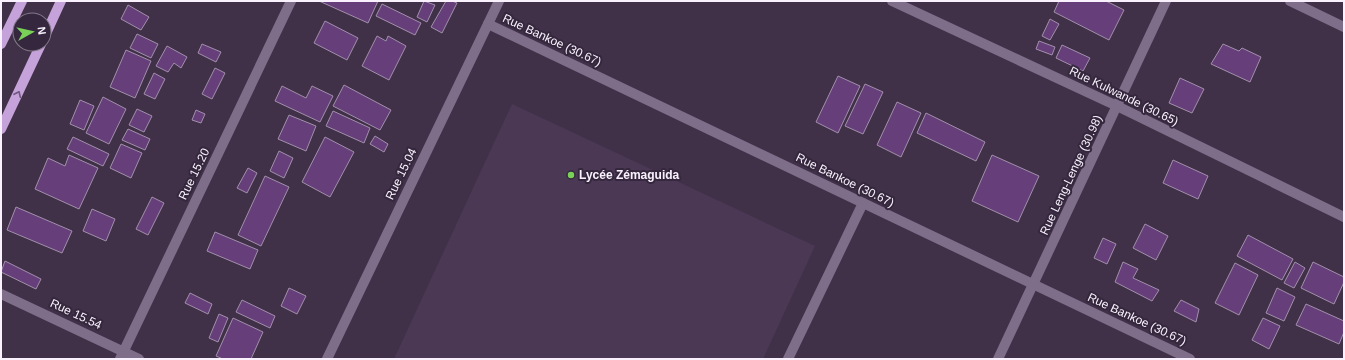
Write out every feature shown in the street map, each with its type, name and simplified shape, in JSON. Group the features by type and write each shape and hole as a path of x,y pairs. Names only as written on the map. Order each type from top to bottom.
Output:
{"main road":[{"path":"1,44 22,1"},
{"path":"52,21 61,1"},
{"path":"1,129 37,52"}],"street":[{"name":"Rue 15.20","path":"122,355 291,1"},
{"name":"Rue 15.04","path":"327,359 499,1"},
{"name":"Rue Kulwande (30.65)","path":"892,1 1117,106 1344,216"},
{"name":"Rue Leng-Lenge (30.98)","path":"998,359 1166,1"},
{"path":"1290,1 1344,27"},
{"name":"Rue Bankoe (30.67)","path":"488,24 1190,359"},
{"path":"788,359 863,203"},
{"name":"Rue 15.54","path":"1,294 122,355 139,359"}],"shaded area":[{"name":"Lycée Zémaguida","path":"512,104 815,246 763,359 394,359"}],"building":[{"path":"319,1 378,1 368,23"},
{"path":"424,1 435,5 427,22 417,17"},
{"path":"446,1 457,3 442,33 431,27"},
{"path":"1059,1 1106,1 1124,10 1109,40 1054,12"},
{"path":"382,4 421,23 415,35 376,16"},
{"path":"128,5 149,17 141,30 121,19"},
{"path":"1050,19 1059,24 1050,40 1042,36"},
{"path":"325,21 358,38 347,60 314,43"},
{"path":"137,34 158,44 151,58 130,48"},
{"path":"377,36 386,41 388,36 406,46 389,80 362,66"},
{"path":"1039,41 1055,47 1052,55 1036,49"},
{"path":"202,44 221,52 216,62 198,53"},
{"path":"1223,44 1239,51 1242,48 1261,57 1250,82 1211,64"},
{"path":"1062,45 1090,58 1083,71 1056,58"},
{"path":"167,46 187,57 181,68 174,63 168,72 156,66"},
{"path":"126,50 151,61 135,98 110,87"},
{"path":"215,68 225,73 212,99 202,94"},
{"path":"154,73 165,79 155,99 144,94"},
{"path":"838,76 860,86 838,133 816,122"},
{"path":"1180,78 1204,89 1192,113 1169,103"},
{"path":"865,84 883,92 863,134 845,126"},
{"path":"344,85 391,110 380,130 333,106"},
{"path":"282,86 306,98 312,86 333,96 320,122 275,101"},
{"path":"103,97 126,109 109,144 86,133"},
{"path":"80,100 94,106 84,130 70,124"},
{"path":"897,102 921,113 901,157 877,145"},
{"path":"137,109 152,116 144,132 129,125"},
{"path":"196,110 205,114 201,123 192,120"},
{"path":"333,111 370,128 364,143 326,126"},
{"path":"926,113 985,142 976,161 917,133"},
{"path":"289,115 316,126 306,151 278,139"},
{"path":"128,129 150,139 145,150 122,140"},
{"path":"375,136 388,144 384,152 370,144"},
{"path":"73,137 109,154 103,166 67,149"},
{"path":"325,137 354,152 330,197 302,182"},
{"path":"121,144 142,153 131,178 110,168"},
{"path":"279,151 293,158 284,178 270,171"},
{"path":"69,155 98,168 79,209 35,189 48,158 65,166"},
{"path":"992,155 1039,176 1018,222 972,201"},
{"path":"1173,160 1208,176 1198,199 1163,183"},
{"path":"248,168 257,173 247,193 237,188"},
{"path":"265,176 289,187 261,246 238,235"},
{"path":"152,197 164,203 148,235 136,229"},
{"path":"16,207 72,231 62,253 7,230"},
{"path":"92,209 115,219 106,241 83,231"},
{"path":"1145,224 1168,236 1156,260 1133,248"},
{"path":"215,232 258,250 250,269 207,251"},
{"path":"1248,235 1293,259 1282,280 1237,256"},
{"path":"1103,238 1116,244 1107,264 1094,258"},
{"path":"5,261 41,279 36,289 1,272"},
{"path":"1123,262 1138,269 1133,278 1159,290 1152,301 1115,282"},
{"path":"1295,262 1305,268 1294,288 1284,283"},
{"path":"1313,262 1344,277 1344,282 1334,304 1301,288"},
{"path":"1235,263 1258,275 1239,315 1215,303"},
{"path":"289,288 306,296 297,314 281,306"},
{"path":"1277,288 1295,297 1284,321 1266,313"},
{"path":"190,293 212,304 208,314 185,303"},
{"path":"242,300 275,316 270,328 236,312"},
{"path":"1181,300 1199,309 1196,322 1174,311"},
{"path":"1306,304 1344,321 1344,332 1339,344 1296,325"},
{"path":"219,314 228,318 218,342 209,338"},
{"path":"233,318 263,332 251,359 223,359 216,356"},
{"path":"1263,318 1280,326 1269,349 1252,340"}],"place":[{"name":"Lycée Zémaguida","path":"571,175"}]}
